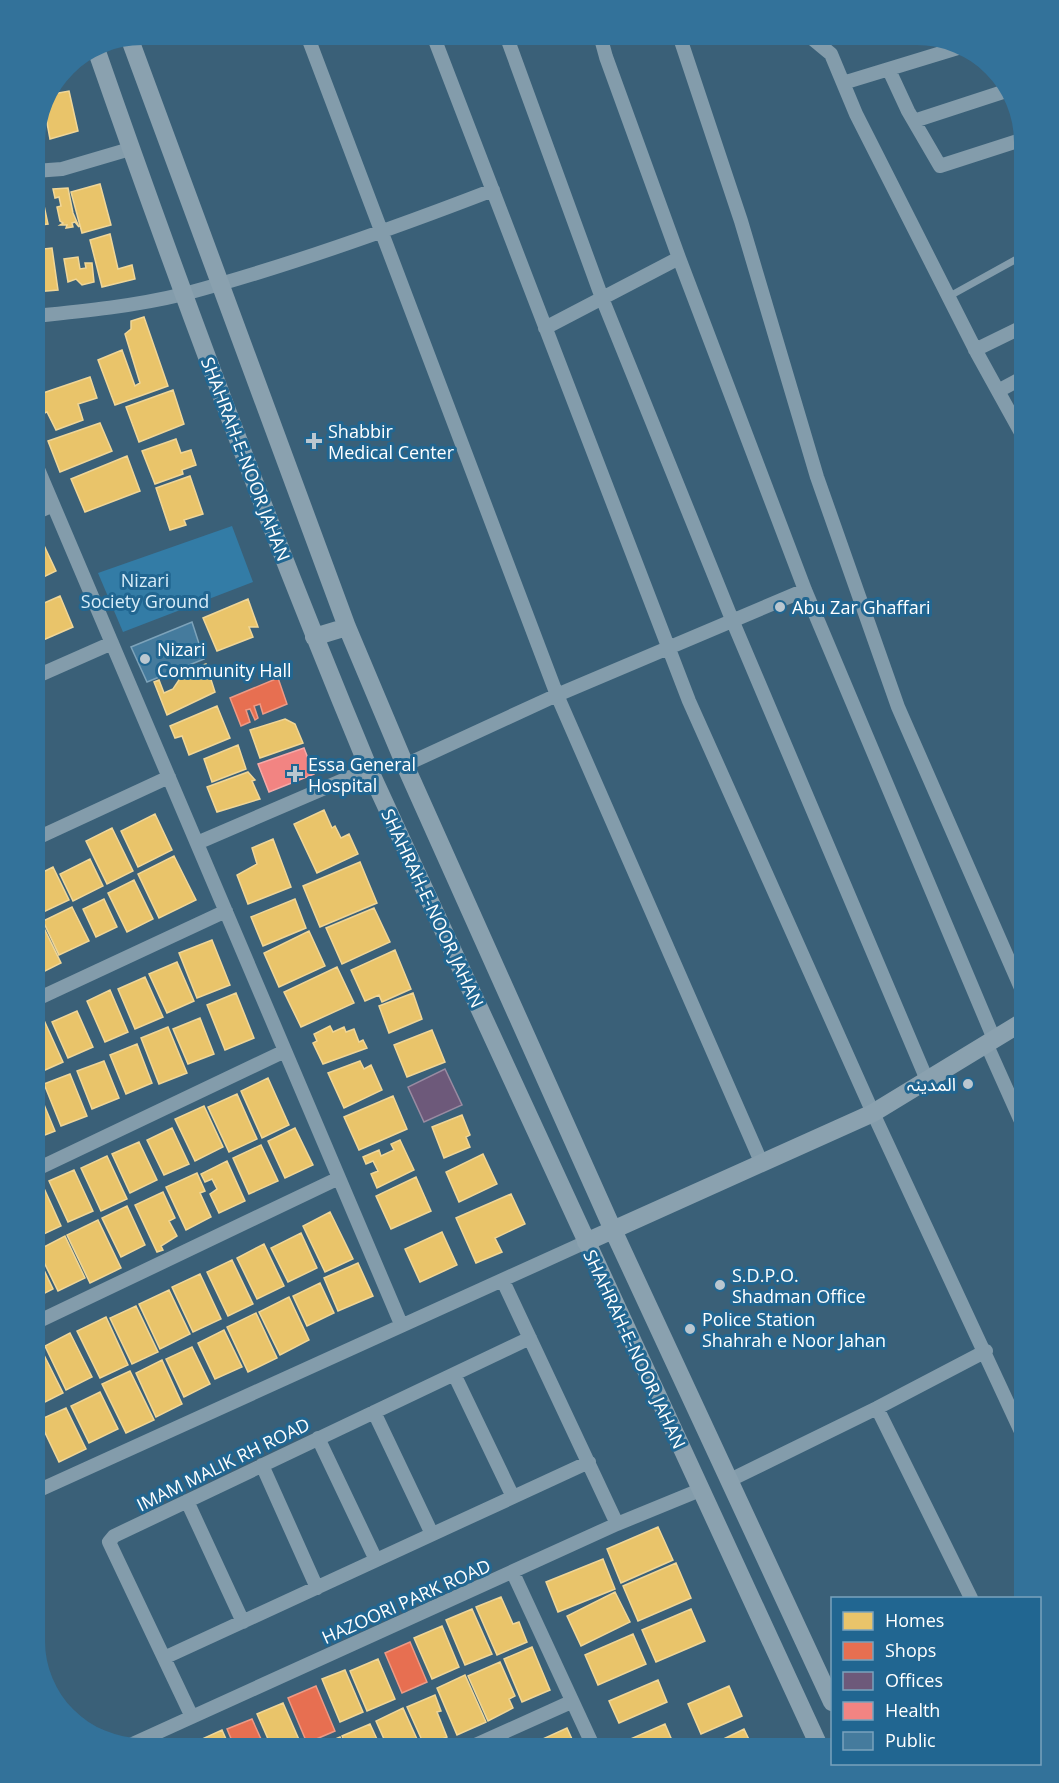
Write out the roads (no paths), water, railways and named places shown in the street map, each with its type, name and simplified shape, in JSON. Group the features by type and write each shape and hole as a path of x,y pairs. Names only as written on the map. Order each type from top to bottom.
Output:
{"main road":[{"name":"SHAHRAH-E-NOOR JAHAN","path":"129,46 347,627 405,765 613,1230 830,1696"},
{"name":"SHAHRAH-E-NOOR JAHAN","path":"98,56 183,294 314,637 369,769 815,1738"},
{"path":"314,637 347,627"},
{"path":"586,1242 873,1113 1014,1027"},
{"path":"799,1703 830,1696"}],"street":[{"path":"311,45 557,695 762,1164"},
{"path":"437,45 689,701 873,1113 1014,1415"},
{"path":"510,45 602,298 733,622 927,1080"},
{"path":"603,45 679,258 805,590 1014,1102"},
{"path":"682,45 741,221 817,477 898,707 1014,971"},
{"path":"820,45 831,54 856,114 948,297 975,350 1014,417"},
{"path":"843,83 950,51"},
{"path":"889,70 914,121 940,166 1014,142"},
{"path":"914,121 1001,93"},
{"path":"45,170 62,169 130,149"},
{"path":"45,315 105,309 183,294 383,232 493,190"},
{"path":"545,328 679,258"},
{"path":"975,350 1014,331"},
{"path":"998,391 1014,382"},
{"path":"45,486 401,1324"},
{"path":"45,509 53,505"},
{"path":"405,765 557,695 669,650 805,590"},
{"path":"45,673 112,643"},
{"path":"197,843 369,769"},
{"path":"45,834 169,777"},
{"path":"45,995 226,911"},
{"path":"45,1165 285,1050"},
{"path":"45,1318 339,1178"},
{"path":"45,1487 586,1242"},
{"path":"503,1281 617,1524"},
{"name":"IMAM MALIK RH ROAD","path":"192,1717 166,1657 109,1542 114,1536 530,1338"},
{"path":"728,1481 878,1408 986,1351"},
{"path":"454,1374 513,1497"},
{"path":"878,1408 970,1597"},
{"path":"374,1412 432,1534"},
{"path":"318,1438 376,1560"},
{"path":"166,1657 589,1462"},
{"path":"262,1465 317,1588"},
{"name":"HAZOORI PARK ROAD","path":"146,1738 617,1524 700,1490"},
{"path":"187,1501 243,1622"},
{"path":"513,1573 589,1738"},
{"path":"491,1738 571,1701"}],"lane":[{"path":"948,297 1014,261"}],"place":[{"name":"Shabbir Medical Center","path":"314,441"},
{"name":"Abu Zar Ghaffari","path":"780,607"},
{"name":"Nizari Community Hall","path":"145,659"},
{"name":"Essa General Hospital","path":"295,774"},
{"name":"المدینہ","path":"968,1084"},
{"name":"S.D.P.O. Shadman Office","path":"720,1285"},
{"name":"Police Station Shahrah e Noor Jahan","path":"690,1329"}],"park label":[{"name":"Nizari Society Ground","path":"145,590"}]}
